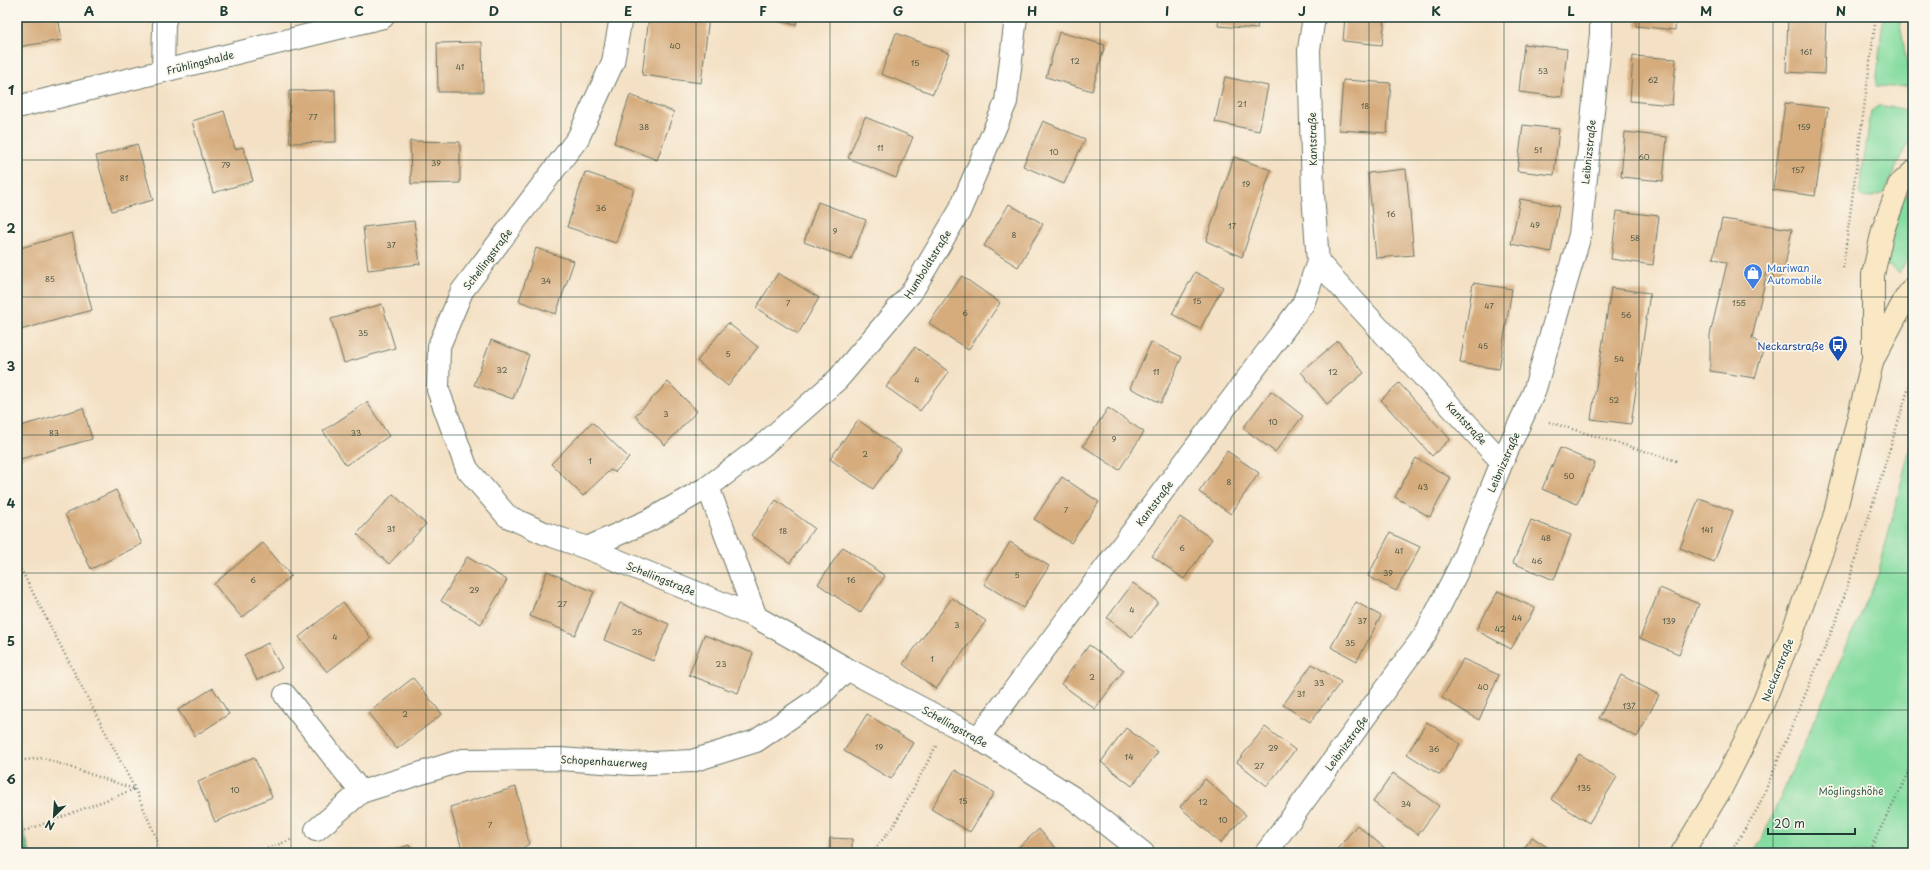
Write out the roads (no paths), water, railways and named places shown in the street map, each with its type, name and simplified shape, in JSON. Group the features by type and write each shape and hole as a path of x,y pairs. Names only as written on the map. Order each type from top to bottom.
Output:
{"main road":[{"name":"Neckarstraße","path":"1682,853 1721,789 1759,713 1794,628 1833,521 1873,359 1873,275 1887,214 1899,185 1913,172"},
{"name":"Neckarstraße","path":"1873,359 1913,288"}],"street":[{"path":"163,71 164,24 166,17"},
{"name":"Frühlingshalde","path":"17,107 383,17"},
{"name":"Schellingstraße","path":"622,17 613,62 578,138 462,291 439,346 438,390 467,469 507,516 544,533 587,548 756,617 847,669 978,738 1072,797 1143,853"},
{"name":"Humboldtstraße","path":"708,487 761,447 838,379 911,293 959,212 1006,102 1016,17"},
{"name":"Kantstraße","path":"978,738 1303,304 1318,262 1313,194 1309,49 1314,17"},
{"name":"Leibnizstraße","path":"1266,853 1426,633 1460,566 1502,462 1534,392 1580,235 1601,34 1601,17"},
{"name":"Kantstraße","path":"1318,262 1502,462"},
{"path":"587,548 650,520 708,487 756,617"},
{"name":"Schopenhauerweg","path":"316,830 361,792 463,760 560,759 631,764 692,761 756,741 816,700 847,669"},
{"path":"285,695 361,792"}],"place":[{"name":"Mariwan Automobile","path":"1753,290"},
{"name":"Neckarstraße","path":"1838,362"}],"park label":[{"name":"Möglingshöhe","path":"1851,790"}]}
